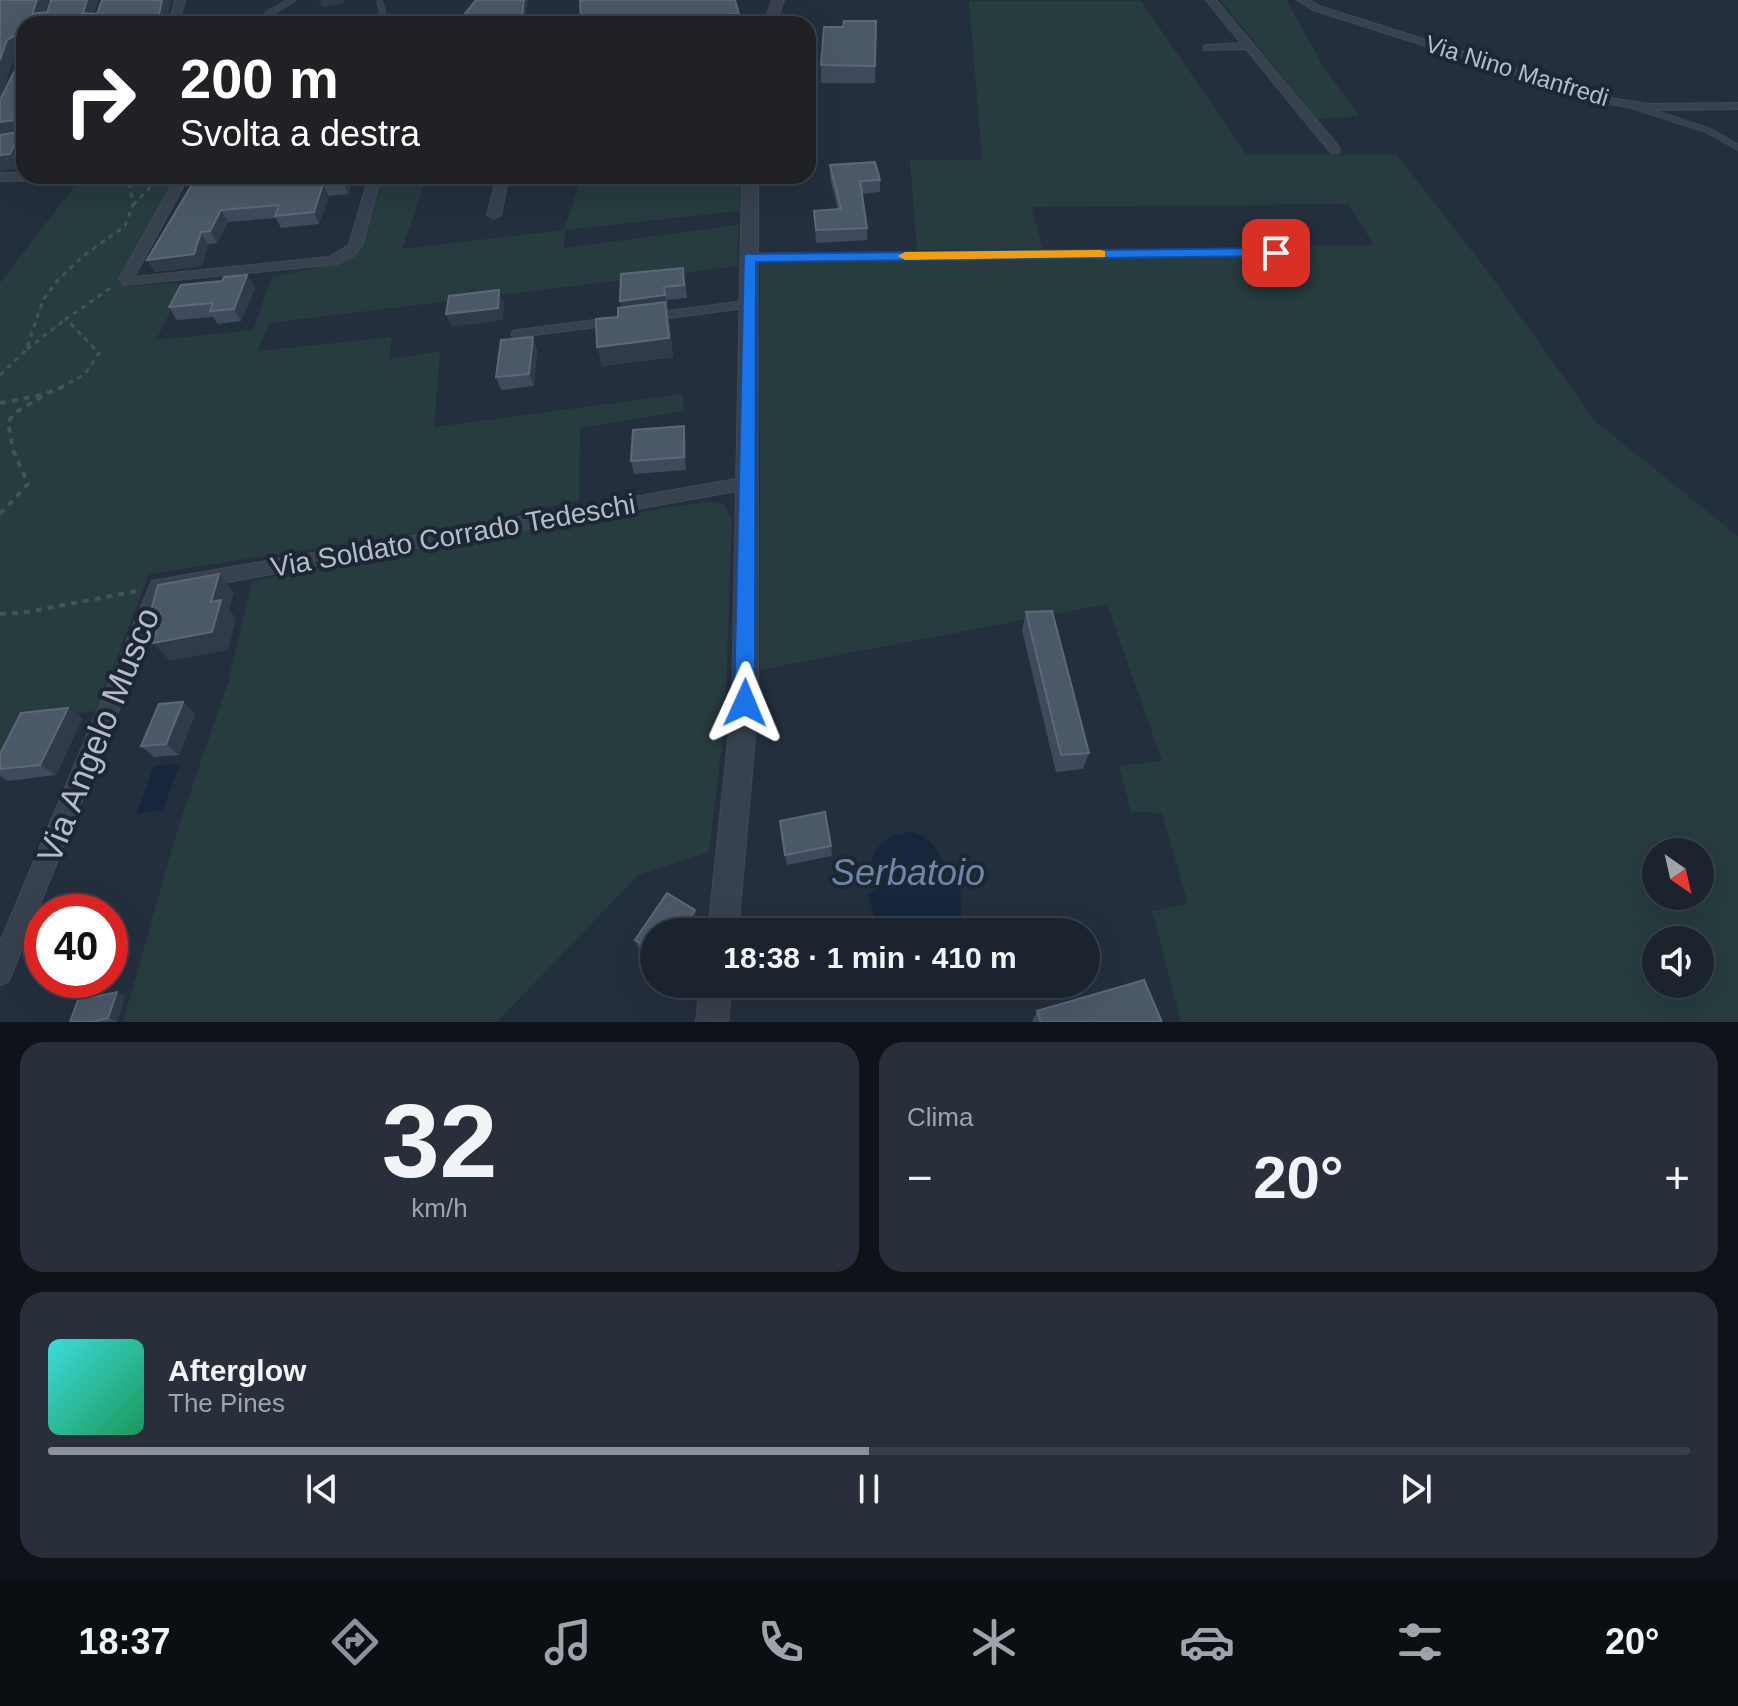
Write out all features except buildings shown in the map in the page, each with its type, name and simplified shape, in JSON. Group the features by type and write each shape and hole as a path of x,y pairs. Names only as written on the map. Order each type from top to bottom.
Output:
{"street":[{"path":"1211,0 1335,150"},
{"name":"Via Nino Manfredi","path":"1302,0 1316,8 1633,106 1738,106"},
{"path":"1208,48 1250,46"},
{"path":"131,281 179,184"},
{"path":"131,281 316,265 348,253 355,246 373,184"},
{"path":"494,215 501,184"},
{"path":"724,918 745,703 750,184"},
{"name":"Via Soldato Corrado Tedeschi","path":"159,586 748,483"},
{"name":"Via Angelo Musco","path":"0,972 159,586"},
{"path":"706,1021 712,998"}],"lane":[{"path":"268,16 292,0"},
{"path":"380,3 384,16"},
{"path":"1633,106 1707,130 1738,147"},
{"path":"749,257 1276,253"},
{"path":"640,318 749,304"},
{"path":"515,334 624,320"}],"path":[{"path":"129,184 133,205"},
{"path":"26,350 43,300 50,290 83,256 125,226 133,205 153,184"},
{"path":"0,375 26,350 97,294 131,281"},
{"path":"0,403 46,394 73,382 97,361 99,353 66,319"},
{"path":"0,514 28,484 11,443 7,425 10,417 46,394"},
{"path":"0,614 27,612 159,586"}],"green space":[{"path":"1220,0 1289,0 1323,66 1359,116 1317,119"},
{"path":"969,1 1141,1 1247,155 1397,155 1486,269 1596,422 1738,536 1738,1022 1181,1022 1152,911 1188,904 1162,813 1131,812 1119,766 1162,761 1107,604 760,670 760,261 1281,256 1277,246 1374,245 1348,204 1031,207 1043,249 917,250 910,160 982,160"},
{"path":"76,184 173,184 117,282 128,286 177,283 182,288 156,340 253,330 272,276 323,266 350,252 366,225 379,184 424,184 402,249 564,230 579,184 740,184 739,211 565,230 564,248 738,225 738,266 269,323 258,351 392,337 389,359 440,351 434,427 682,394 684,411 580,428 579,501 491,521 149,574 96,711 21,719 0,755 0,283"},
{"path":"707,502 723,504 732,518 725,718 709,852 638,875 497,1022 123,1022 178,828 228,683 252,581 528,529"}],"water":[{"path":"180,763 163,810 136,814 154,766"},
{"name":"Serbatoio","path":"913,832 927,839 937,849 945,877 960,876 961,917 874,918 868,894 875,890 872,858 883,842 901,833"}],"slow traffic":[{"path":"905,256 1100,254"}],"route":[{"path":"745,703 749,257 1276,253"}]}
